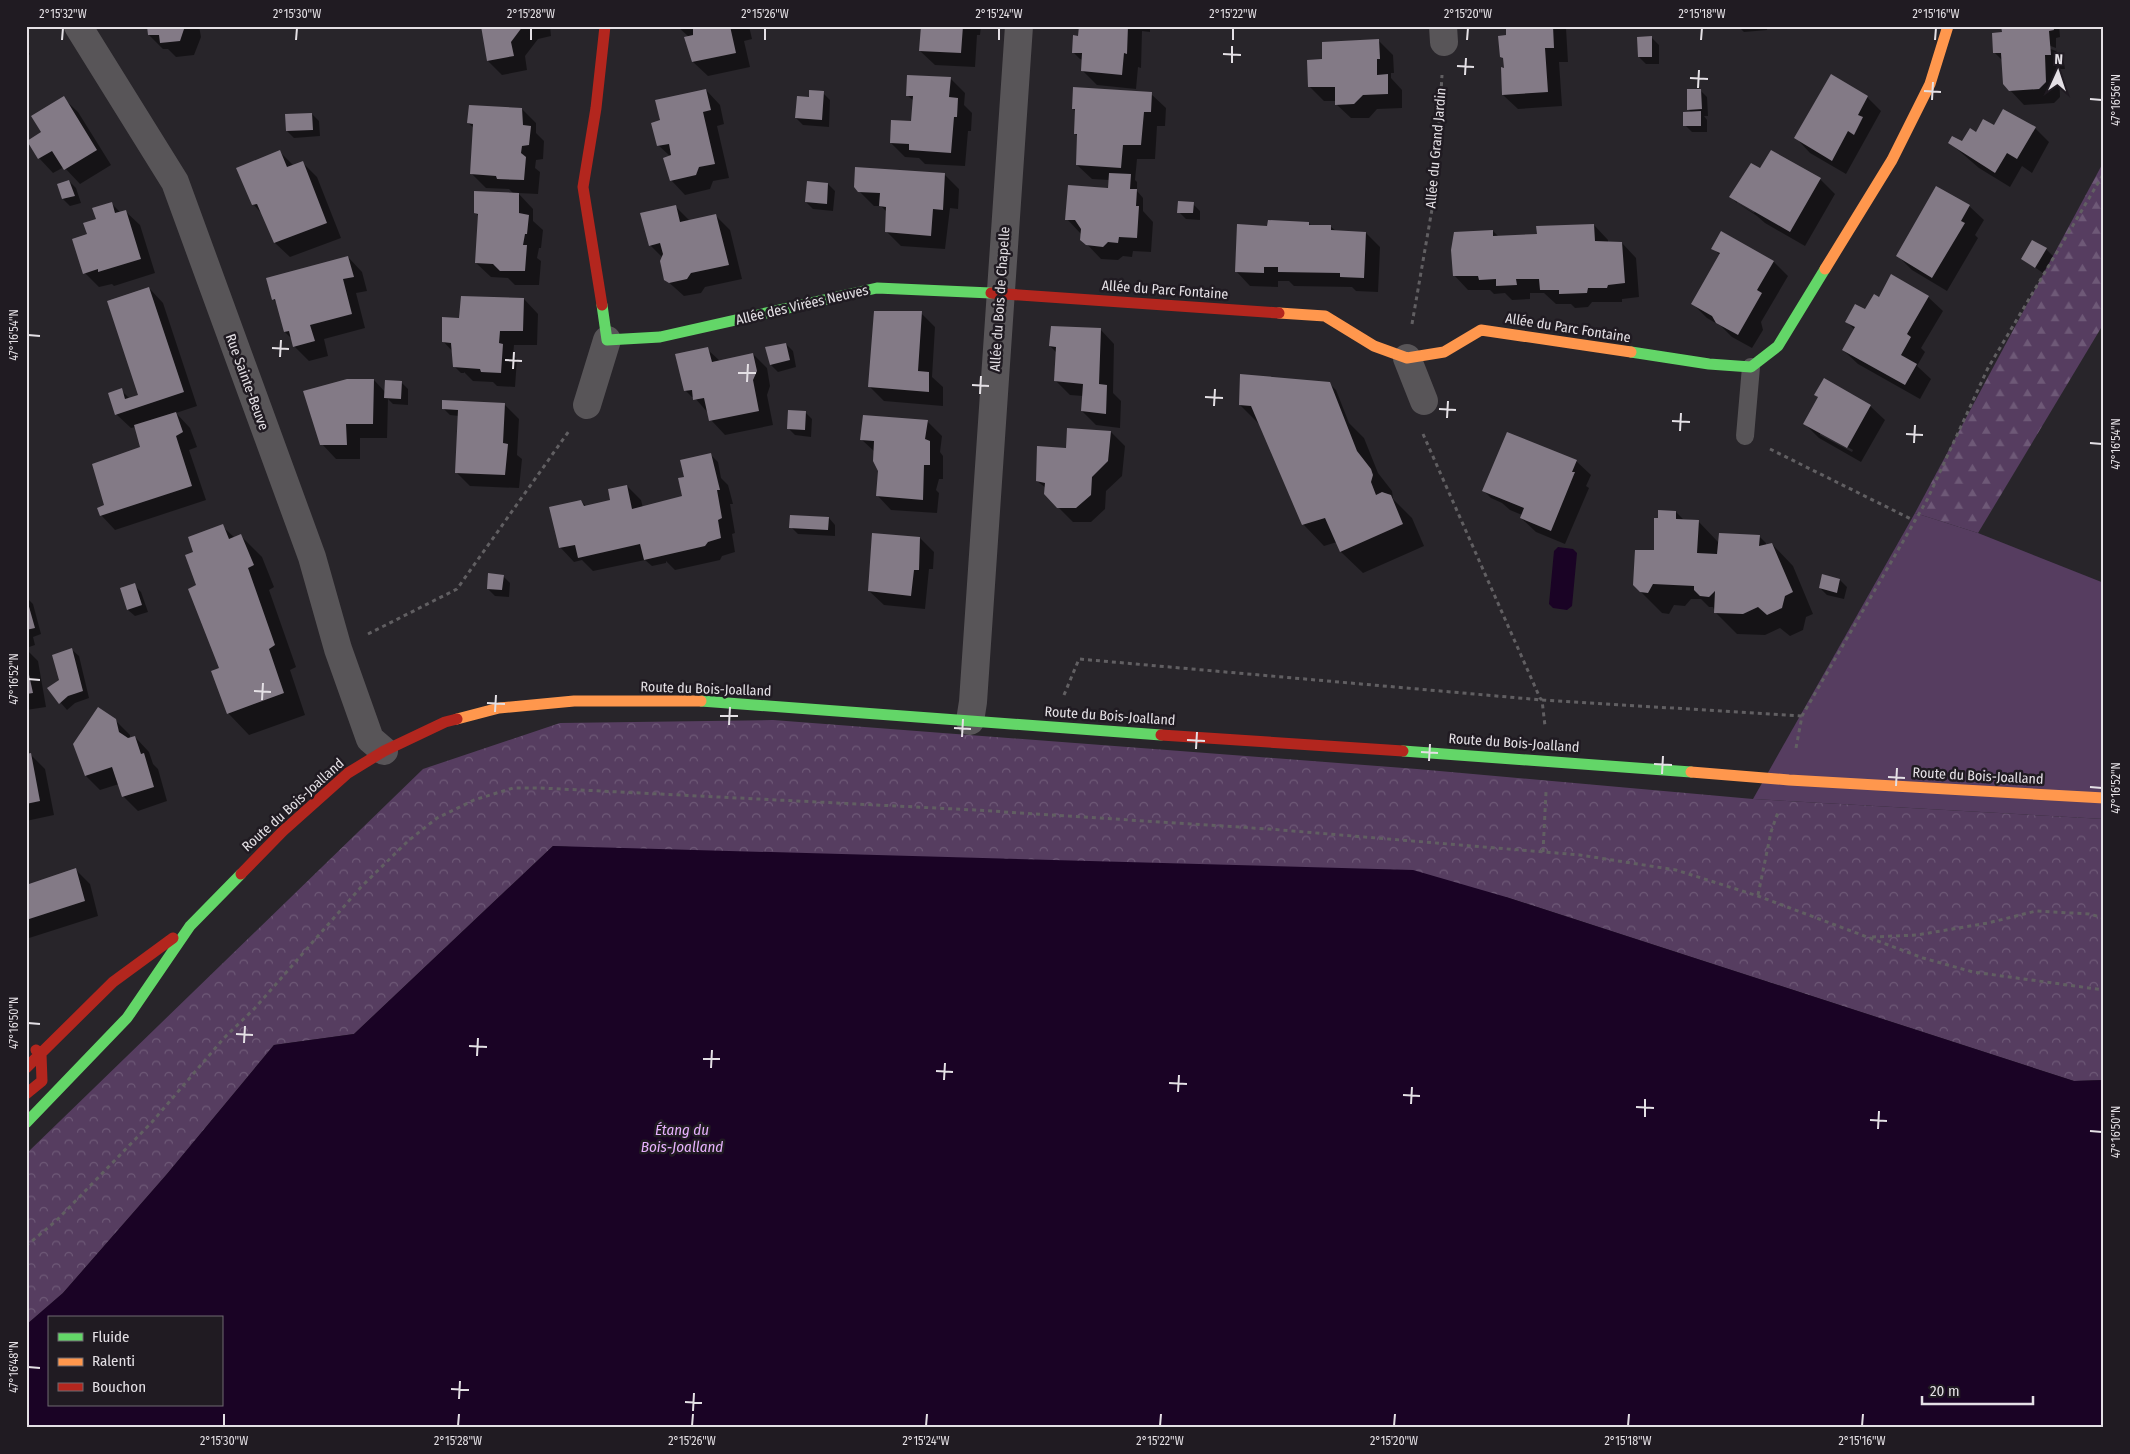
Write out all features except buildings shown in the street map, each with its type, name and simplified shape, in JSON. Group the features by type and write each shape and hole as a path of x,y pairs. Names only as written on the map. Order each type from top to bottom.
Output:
{"street":[{"name":"Rue Sainte-Beuve","path":"78,26 175,182 312,557 338,649 370,739 384,751"},
{"path":"587,405 607,340 583,187 596,108 605,26"},
{"name":"Allée du Bois de Chapelle","path":"970,721 973,702 1019,26"},
{"path":"1751,366 1778,346 1892,160 1930,84 1948,26"},
{"name":"Allée des Virées Neuves","path":"607,340 660,337 877,288 1000,293"},
{"name":"Allée du Parc Fontaine","path":"1000,293 1325,316 1374,346 1407,358 1444,352 1481,330 1709,364 1751,366"},
{"path":"1407,358 1424,401"},
{"name":"Route du Bois-Joalland","path":"26,1068 113,982 190,926 283,831 348,774 384,751 446,722 499,708 574,700 701,701 1056,728 1548,760 1789,780 2104,798"},
{"name":"Route du Bois-Joalland","path":"26,1123 38,1113 127,1018 190,926"},
{"path":"26,1042 41,1054 42,1081 26,1094"},
{"path":"26,1105 38,1113"}],"lane":[{"path":"1745,436 1751,366"}],"path":[{"name":"Allée du Grand Jardin","path":"1415,298 1435,192 1443,34"},
{"path":"1758,896 1771,832 1789,780 1802,716 1927,500 1988,368 2104,173"},
{"path":"1424,401 1421,430 1542,700 1548,760 1543,852"},
{"path":"338,649 458,588 587,405"},
{"path":"1745,436 1915,521"},
{"path":"1056,728 1055,717 1080,659 1542,700 1802,716"},
{"path":"26,1246 56,1221 152,1122 224,1038 255,1008 360,887 408,841 437,818 474,800 513,788 833,801 1269,829 1580,855 1676,870 1758,896 1923,958 1973,972 2104,990"},
{"path":"1869,937 1917,935 1988,923 2036,911 2089,914 2104,918"}],"green space":[{"path":"2104,161 2104,323 1978,533 1915,513"},
{"path":"1915,513 1978,533 2104,583 2104,819 1753,799"},
{"path":"773,720 1417,769 1753,799 2104,819 2104,1080 2074,1081 1506,897 553,846 354,1034 274,1045 167,1174 63,1293 26,1325 26,1154 423,769 560,723"}],"water":[{"path":"1558,547 1573,549 1577,553 1572,606 1567,610 1553,608 1549,604 1554,551"},
{"name":"Étang du Bois-Joalland","path":"553,846 1413,870 1506,897 2074,1081 2104,1080 2104,1428 26,1428 26,1325 63,1293 167,1174 274,1045 354,1034"}],"traffic: fast":[{"path":"1631,352 1709,364 1751,367 1778,346 1825,269"},
{"path":"602,305 607,340 660,337 877,288 991,293"},
{"path":"701,701 1161,735"},
{"path":"1403,751 1691,772"},
{"path":"26,1123 127,1018 190,926 241,874"}],"traffic: slow":[{"path":"1825,269 1892,160 1930,84 1948,26"},
{"path":"1279,313 1325,316 1374,346 1407,358 1444,352 1481,330 1631,352"},
{"path":"457,719 499,708 574,701 701,701"},
{"path":"1691,772 1789,780 2104,798"}],"traffic: jam":[{"path":"602,305 583,187 596,108 605,26"},
{"path":"991,293 1279,313"},
{"path":"241,874 283,831 348,773 384,751 445,722 457,719"},
{"path":"1161,735 1403,751"},
{"path":"26,1068 113,982 173,938"},
{"path":"26,1094 42,1081 41,1054 36,1050"}]}
